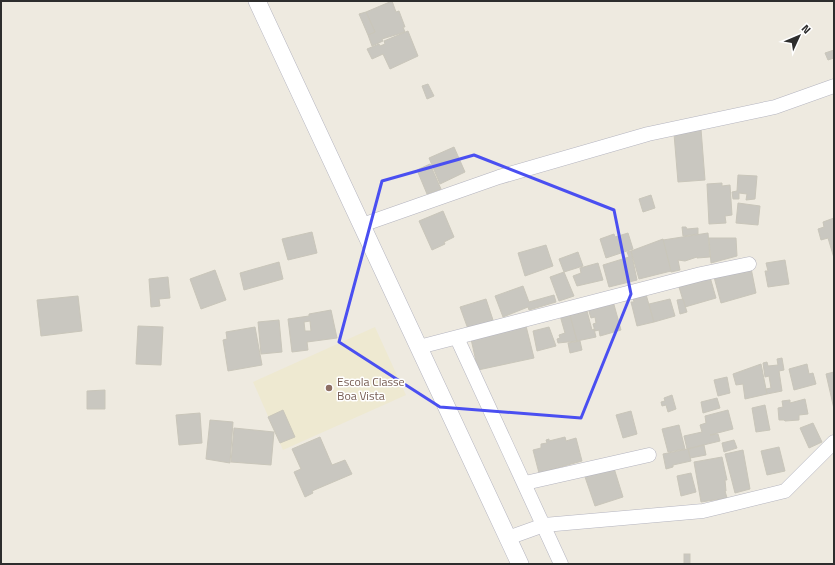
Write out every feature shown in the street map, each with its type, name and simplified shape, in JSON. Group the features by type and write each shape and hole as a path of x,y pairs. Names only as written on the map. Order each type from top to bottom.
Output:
{"street":[{"path":"257,1 520,564"},
{"path":"362,225 499,176 648,134 774,106 834,86"},
{"path":"419,347 701,274 749,264"},
{"path":"457,338 561,564"},
{"path":"508,538 544,525 703,511 785,491 834,442"},
{"path":"525,483 649,455"}],"highlighted area":[{"path":"474,155 614,210 631,294 581,418 440,407 339,342 382,181"}],"shaded area":[{"name":"Escola Classe Boa Vista","path":"375,327 406,395 283,450 253,382"}],"building":[{"path":"392,1 396,12 399,11 405,27 403,27 405,32 382,39 383,41 372,46 368,35 375,32 366,12"},
{"path":"366,12 375,32 368,35 359,14"},
{"path":"408,31 418,56 390,69 383,54 372,59 367,49 379,44 380,46 385,44 384,41"},
{"path":"834,50 834,58 828,60 825,53"},
{"path":"428,84 434,96 427,99 422,86"},
{"path":"701,129 705,180 678,182 674,134"},
{"path":"454,147 465,172 440,184 429,158"},
{"path":"430,164 441,189 427,194 417,170"},
{"path":"738,175 757,176 755,199 746,200 747,194 739,193 739,199 733,199 732,192 737,191"},
{"path":"722,183 722,186 730,185 732,215 725,216 726,223 709,224 707,184"},
{"path":"651,195 655,208 643,212 639,199"},
{"path":"738,203 760,206 758,225 736,223"},
{"path":"443,211 454,237 444,242 445,244 432,250 419,221"},
{"path":"834,218 834,258 828,238 821,240 818,229 824,227 823,222"},
{"path":"682,227 686,227 687,229 698,228 698,234 683,236"},
{"path":"312,232 317,253 288,260 282,239"},
{"path":"628,233 633,249 606,258 600,239 614,234 615,237"},
{"path":"708,233 710,257 697,257 685,261 678,260 680,270 671,272 663,240"},
{"path":"709,238 736,238 737,256 711,263"},
{"path":"663,239 671,271 639,279 631,251"},
{"path":"546,245 553,266 525,276 518,253"},
{"path":"631,251 637,280 609,287 603,265 629,257 627,252"},
{"path":"578,252 583,266 564,272 559,259"},
{"path":"785,260 789,284 768,287 765,271 768,271 766,263"},
{"path":"279,262 283,279 244,290 240,273"},
{"path":"598,263 603,280 577,286 573,276 581,273 580,268"},
{"path":"751,268 756,293 721,303 714,277"},
{"path":"215,270 226,300 201,309 190,279"},
{"path":"564,272 574,296 559,301 550,277"},
{"path":"168,277 170,298 159,299 160,306 151,307 149,279"},
{"path":"710,277 716,298 685,307 679,287"},
{"path":"523,286 529,302 554,295 556,302 529,310 528,307 503,317 495,296"},
{"path":"645,291 654,322 637,326 631,302 634,302 633,298"},
{"path":"78,296 82,331 41,336 37,300"},
{"path":"486,299 493,320 468,329 460,307"},
{"path":"670,299 675,316 654,322 649,304"},
{"path":"683,299 687,312 680,314 677,300"},
{"path":"613,301 621,330 600,336 599,330 595,331 593,324 596,323 595,317 591,318 588,308"},
{"path":"569,309 577,341 558,343 557,339 560,338 559,335 565,333 559,312"},
{"path":"331,310 337,338 307,342 308,350 292,352 288,319 309,316 309,314","holes":["310,321 311,331 305,331 304,322"]},
{"path":"587,311 592,330 594,329 596,337 577,341 570,315"},
{"path":"279,320 282,352 261,354 258,322"},
{"path":"138,326 163,327 161,365 136,364"},
{"path":"526,326 534,358 478,370 471,339"},
{"path":"255,327 262,365 228,371 223,340 227,339 226,332"},
{"path":"549,327 556,346 537,351 533,331"},
{"path":"580,341 582,350 570,353 568,343"},
{"path":"782,358 784,370 779,371 782,391 767,394 766,389 771,388 769,376 765,377 763,363 767,362 768,366 778,365 777,359"},
{"path":"761,364 767,394 745,399 743,384 736,385 733,374"},
{"path":"807,364 809,374 813,373 816,384 794,390 789,369"},
{"path":"834,372 834,409 826,374"},
{"path":"727,377 730,393 718,396 714,380"},
{"path":"105,390 105,409 87,409 87,391"},
{"path":"672,395 676,409 668,412 666,405 662,406 661,402 665,401 664,398"},
{"path":"717,398 720,408 703,413 701,402"},
{"path":"805,399 808,414 799,415 799,420 779,420 778,408 783,407 782,401 790,400 790,403"},
{"path":"765,405 770,430 756,432 752,408"},
{"path":"283,410 295,437 280,443 268,417"},
{"path":"728,410 733,429 710,435 718,434 720,441 687,449 684,436 702,432 700,425 706,423 705,416"},
{"path":"631,411 637,434 623,438 616,415"},
{"path":"200,413 202,443 179,445 176,415"},
{"path":"210,420 233,422 230,463 206,459"},
{"path":"813,423 822,442 809,448 800,428"},
{"path":"679,425 685,449 668,452 662,429"},
{"path":"234,428 274,432 271,465 231,462"},
{"path":"320,437 332,465 345,460 352,474 312,491 313,493 305,497 294,472 301,469 292,449"},
{"path":"565,437 566,441 576,438 582,461 539,473 533,450 541,448 541,444 547,443 546,440 549,439 549,441"},
{"path":"734,440 737,448 724,452 722,443"},
{"path":"704,445 706,455 690,458 688,449"},
{"path":"779,447 785,471 767,475 761,451"},
{"path":"688,449 691,461 673,465 673,467 666,469 663,454"},
{"path":"743,450 750,489 735,493 725,454"},
{"path":"722,457 727,480 725,480 725,491 727,498 701,502 694,462"},
{"path":"613,465 623,497 595,506 584,474"},
{"path":"691,473 696,492 681,496 677,476"},
{"path":"684,554 690,554 690,564 684,564"}],"place":[{"name":"Escola Classe Boa Vista","path":"329,388"}]}
